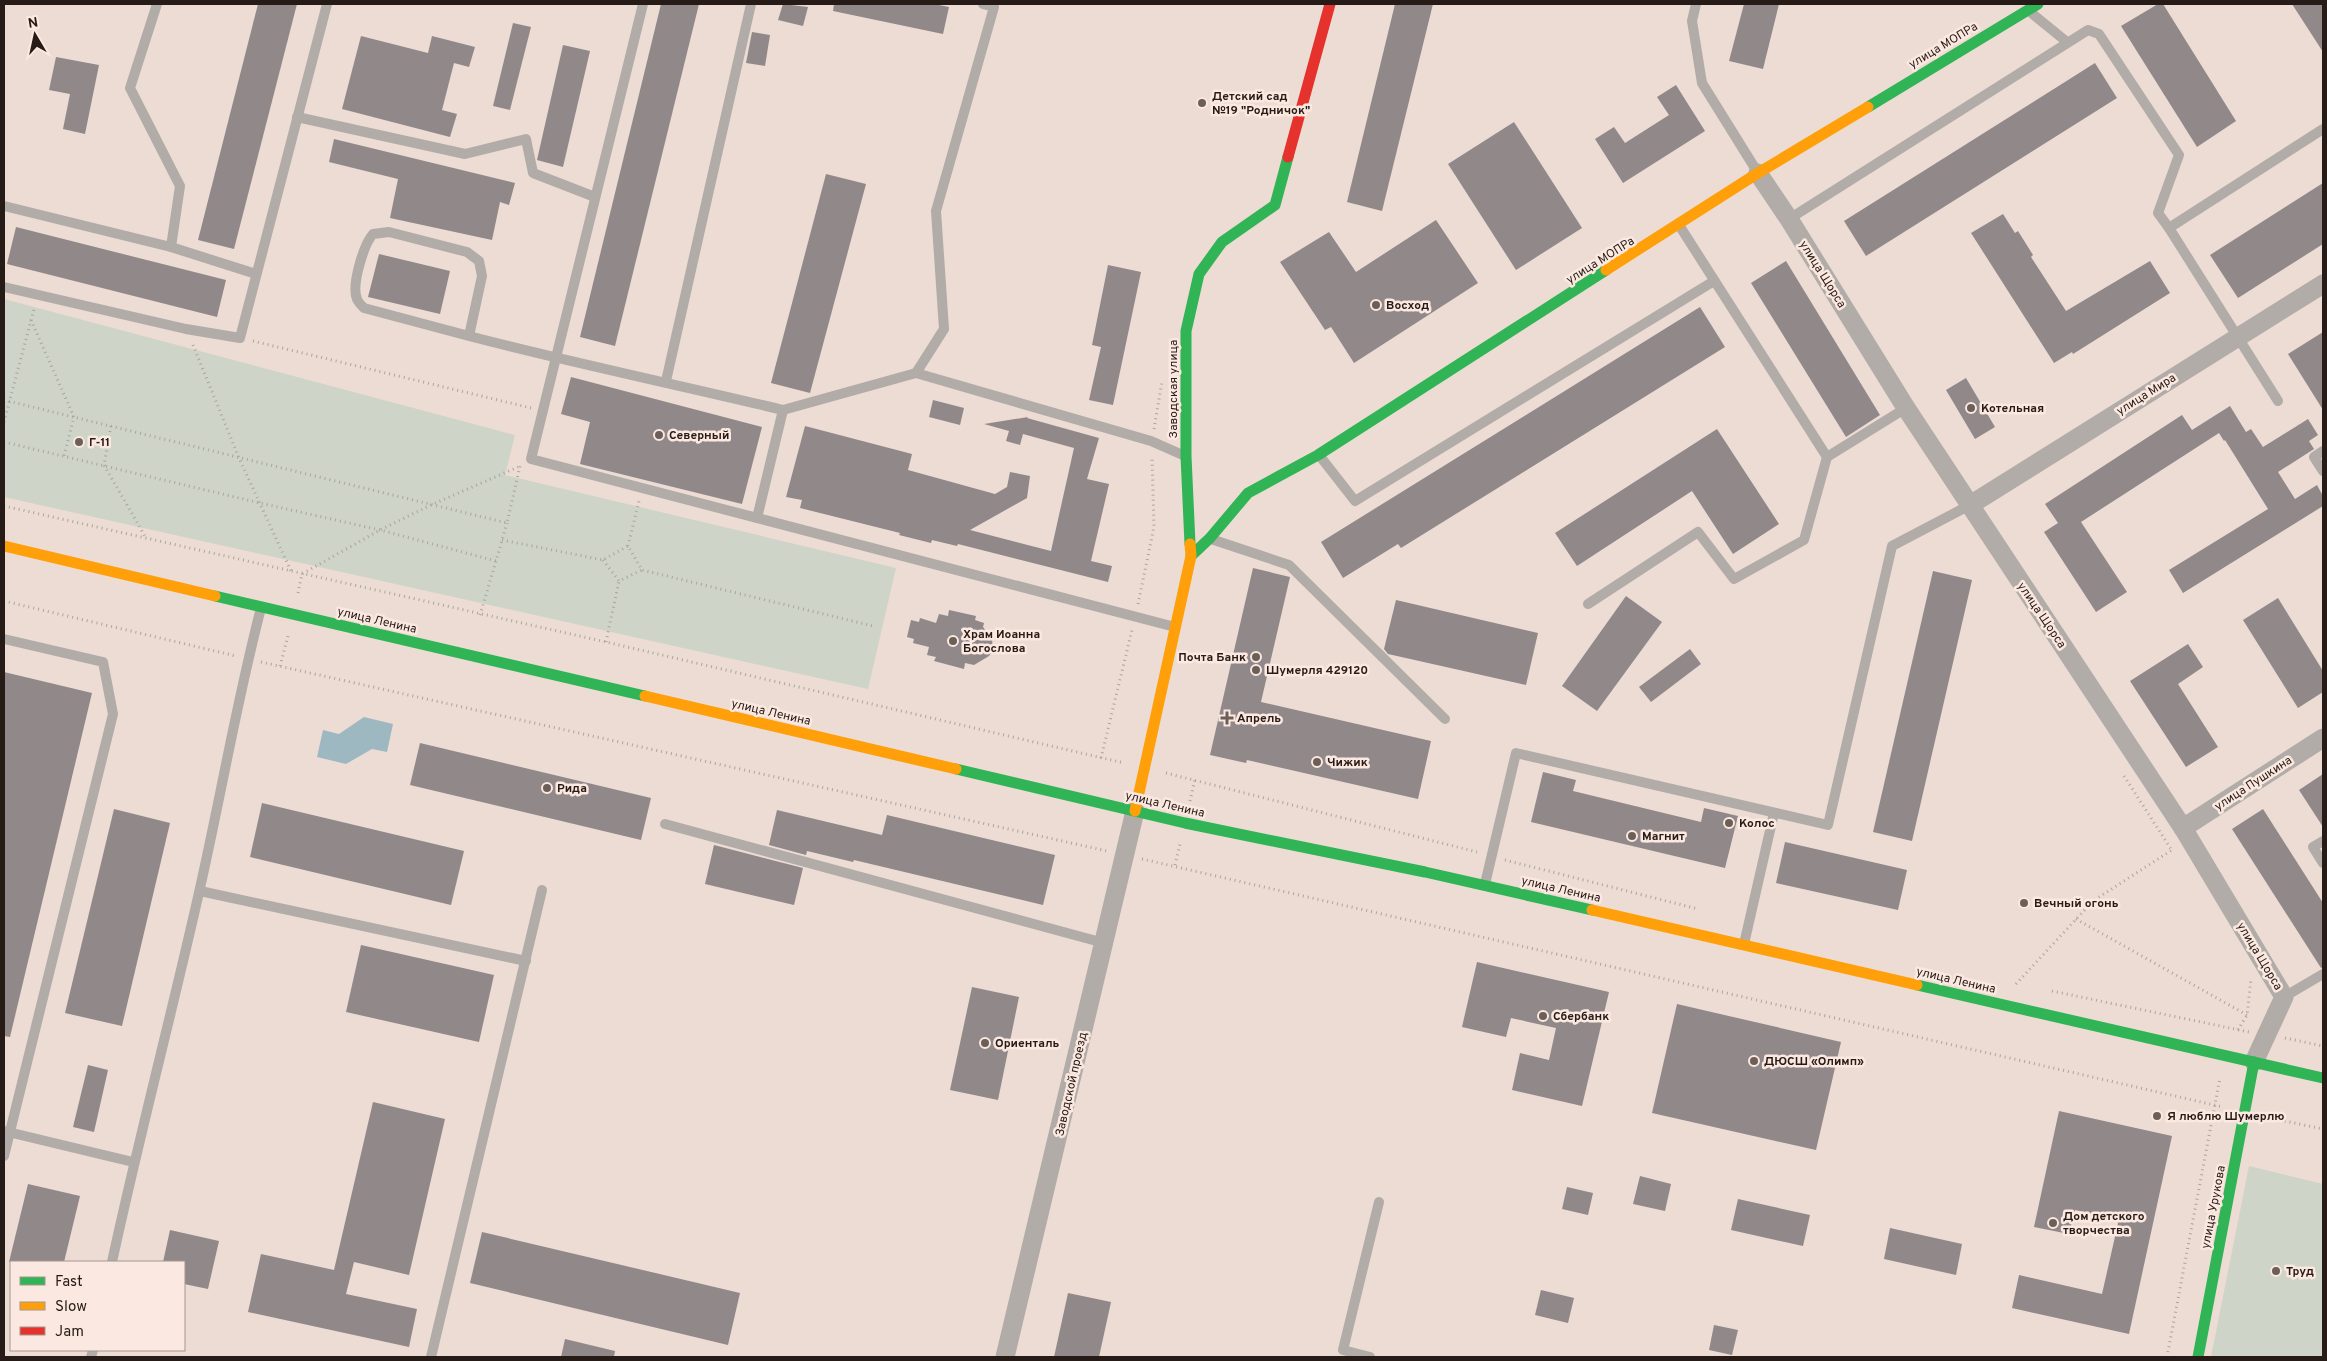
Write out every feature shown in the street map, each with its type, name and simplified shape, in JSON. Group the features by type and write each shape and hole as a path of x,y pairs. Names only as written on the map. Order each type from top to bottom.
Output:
{"main road":[{"name":"Заводская улица","path":"1135,811 1191,556 1186,456 1186,331 1199,274 1222,242 1275,205 1330,4"},
{"name":"улица МОПРа","path":"1191,556 1210,538 1248,493 1318,454 1680,225 1758,173 2038,4"},
{"name":"улица Ленина","path":"4,546 1135,811 1280,844 1484,885 2323,1078"},
{"name":"улица Урукова","path":"2198,1357 2254,1062"}],"street":[{"name":"улица Щорса","path":"1758,173 1789,219 1906,408 2183,828 2284,996 2254,1062"},
{"name":"улица Мира","path":"1970,505 2323,284"},
{"name":"улица Пушкина","path":"2183,828 2323,738"},
{"name":"Заводской проезд","path":"1005,1357 1135,811"}],"lane":[{"path":"157,4 130,88 180,186 171,247"},
{"path":"4,287 186,329 240,338 327,4"},
{"path":"643,4 531,459 1176,627"},
{"path":"666,381 751,4"},
{"path":"916,374 944,329 936,211 995,5 983,4"},
{"path":"1696,4 1692,21 1702,83 1758,173"},
{"path":"2028,10 2067,42"},
{"path":"1789,219 2067,42 2088,30 2099,34 2179,155 2158,213 2278,401"},
{"path":"297,117 465,154 526,139 533,173 596,197"},
{"path":"2169,228 2323,130"},
{"path":"4,206 171,247 256,274"},
{"path":"1680,225 1827,458"},
{"path":"469,336 482,276 478,261 467,252 389,232 373,234 367,242 354,288 357,299 364,308 469,336 556,359 666,381 783,410 916,374 1152,441 1186,456"},
{"path":"1318,454 1356,501 1714,281"},
{"path":"1588,604 1698,532 1734,579 1804,540 1827,458 1906,408"},
{"path":"757,518 783,410"},
{"path":"2323,451 2314,457 2323,471"},
{"path":"1484,885 1516,753 1828,825 1892,546 1970,505"},
{"path":"1210,538 1289,565 1445,719"},
{"path":"112,1261 133,1162 200,891 247,659 261,607"},
{"path":"4,638 103,662 113,714 7,1132 4,1156"},
{"path":"1744,945 1774,813"},
{"path":"665,824 1104,943"},
{"path":"2323,841 2313,848 2323,863"},
{"path":"430,1357 542,890"},
{"path":"200,891 526,961"},
{"path":"2284,996 2323,974"},
{"path":"7,1132 133,1162"},
{"path":"1370,1357 1342,1350 1379,1202"}],"path":[{"path":"4,422 38,295"},
{"path":"31,320 74,417 64,456"},
{"path":"186,329 239,458 291,572"},
{"path":"240,338 542,411"},
{"path":"4,400 507,523"},
{"path":"111,426 104,466 146,538"},
{"path":"4,442 380,530 496,561"},
{"path":"280,666 302,574 380,530 431,505 519,467 531,459"},
{"path":"480,615 507,523 519,467"},
{"path":"642,570 628,546 643,488"},
{"path":"502,540 603,560 620,581"},
{"path":"603,560 628,546"},
{"path":"620,581 642,570 873,626"},
{"path":"606,642 620,581"},
{"path":"4,601 247,659 1124,855 2323,1130"},
{"path":"2118,768 2177,859"},
{"path":"2016,984 2093,902 2172,850"},
{"path":"2076,919 2247,1015"},
{"path":"2167,1357 2224,1056 2247,1015 2251,976"}],"shaded area":[{"path":"4,299 515,435 505,475 896,568 868,689 4,497"},
{"name":"Труд","path":"2249,1166 2323,1184 2323,1357 2211,1357"}],"water":[{"path":"364,717 393,724 387,752 372,749 346,764 317,757 323,730 339,734"}],"building":[{"path":"258,4 297,4 234,249 198,240"},
{"path":"661,4 699,4 615,346 580,337"},
{"path":"783,4 808,7 803,26 778,20"},
{"path":"834,4 934,4 949,7 943,34 833,11"},
{"path":"1395,4 1433,4 1382,211 1347,202"},
{"path":"1744,4 1779,4 1763,69 1729,61"},
{"path":"2158,4 2163,4 2236,121 2197,147 2121,26"},
{"path":"2292,4 2323,4 2323,52"},
{"path":"513,23 531,27 510,110 493,106"},
{"path":"752,32 770,35 765,66 746,63"},
{"path":"361,36 428,53 432,36 475,47 469,67 454,63 442,110 457,114 450,137 342,109"},
{"path":"563,45 590,51 563,167 537,160"},
{"path":"56,57 99,65 85,134 63,129 70,94 49,90"},
{"path":"2095,63 2117,98 1866,256 1844,221"},
{"path":"1676,85 1705,131 1623,183 1595,139 1614,127 1625,143 1669,115 1657,97"},
{"path":"1514,122 1582,228 1516,270 1448,164"},
{"path":"334,139 515,183 509,205 500,202 492,240 390,218 398,179 329,162"},
{"path":"826,174 866,184 810,393 771,383"},
{"path":"2323,183 2323,244 2238,298 2210,255"},
{"path":"2003,214 2015,233 2018,231 2033,255 2031,257 2066,311 2150,261 2170,293 2073,354 2072,352 2054,363 1971,233"},
{"name":"Восход","path":"1436,220 1478,283 1354,363 1331,327 1325,330 1280,262 1329,232 1356,272"},
{"path":"16,227 226,280 217,317 7,264"},
{"path":"379,254 450,271 440,314 368,297"},
{"path":"1786,261 1880,415 1846,437 1751,283"},
{"path":"1108,265 1141,272 1113,405 1089,400 1101,347 1092,345"},
{"path":"1700,307 1725,347 1401,548 1398,544 1343,578 1321,542"},
{"path":"2323,332 2323,410 2288,354"},
{"path":"571,377 762,427 742,504 580,464 590,422 561,414"},
{"name":"Котельная","path":"1966,378 1995,427 1975,439 1946,390"},
{"path":"933,400 964,408 960,425 929,417"},
{"path":"2230,406 2246,432 2251,429 2263,447 2308,419 2318,435 2309,441 2314,449 2278,472 2295,499 2317,485 2323,496 2323,506 2183,593 2169,570 2268,509 2219,433 2081,522 2127,592 2096,612 2044,532 2058,523 2045,504 2182,415 2192,430"},
{"path":"1028,417 1099,438 1087,479 1109,484 1091,561 1112,566 1108,582 958,544 957,546 932,540 931,543 899,535 900,533 800,508 802,500 786,497 805,426 912,454 908,470 995,494 1007,487 1010,472 1030,476 1027,498 970,530 1051,551 1074,448 1023,434 1020,445 1006,441 1009,431 984,424"},
{"path":"1717,429 1779,524 1733,554 1692,491 1577,566 1555,533"},
{"path":"1253,568 1290,577 1261,702 1431,741 1418,799 1247,760 1246,763 1210,755"},
{"path":"1933,571 1972,580 1912,841 1873,832"},
{"path":"1626,596 1662,622 1597,711 1562,686"},
{"path":"2278,598 2323,671 2323,692 2298,708 2243,620"},
{"path":"1396,600 1538,633 1526,685 1388,654 1384,649"},
{"name":"Храм Иоанна Богослова","path":"949,610 976,616 975,620 984,623 983,627 992,639 993,650 989,656 974,665 965,663 964,669 934,661 936,657 927,655 929,647 913,643 914,639 907,637 911,620 919,622 920,618 936,623 939,614 948,616"},
{"path":"2188,644 2203,667 2178,684 2218,747 2186,767 2130,681"},
{"path":"1690,649 1701,664 1651,702 1639,687"},
{"path":"4,672 92,693 10,1037 4,1036"},
{"path":"420,743 651,798 641,840 410,785"},
{"path":"1543,772 1576,780 1573,791 1701,822 1704,808 1738,816 1725,868 1531,822"},
{"path":"2323,774 2323,827 2299,790"},
{"path":"262,803 464,851 451,905 250,857"},
{"path":"114,809 170,823 122,1026 65,1013"},
{"path":"2263,809 2323,903 2323,967 2321,968 2232,829"},
{"path":"777,810 882,835 887,815 1055,855 1043,905 854,860 853,862 807,851 806,855 769,845"},
{"path":"1785,842 1907,870 1898,910 1776,883"},
{"path":"714,845 803,868 794,905 705,884"},
{"path":"361,945 494,975 479,1042 346,1012"},
{"path":"1477,962 1609,992 1582,1106 1512,1090 1520,1053 1549,1060 1556,1028 1511,1018 1506,1037 1462,1027"},
{"name":"Ориенталь","path":"972,987 1019,997 998,1100 950,1090"},
{"path":"1677,1004 1841,1042 1816,1150 1652,1113"},
{"path":"88,1065 108,1070 94,1132 73,1127"},
{"path":"373,1102 445,1119 409,1275 354,1262 346,1294 417,1309 409,1347 248,1312 261,1254 334,1270"},
{"name":"Дом детского творчества","path":"2059,1111 2172,1136 2129,1334 2012,1308 2019,1275 2102,1294 2119,1219 2075,1210 2069,1234 2034,1227"},
{"path":"1640,1176 1671,1184 1665,1211 1633,1204"},
{"path":"28,1184 80,1196 64,1261 9,1262"},
{"path":"1567,1187 1593,1193 1588,1215 1562,1209"},
{"path":"1738,1199 1810,1215 1803,1246 1731,1230"},
{"path":"1890,1228 1962,1244 1956,1275 1884,1259"},
{"path":"170,1230 219,1241 208,1289 185,1284 185,1261 163,1261"},
{"path":"482,1232 740,1293 728,1345 470,1283"},
{"path":"1541,1290 1574,1298 1568,1323 1535,1315"},
{"path":"1068,1293 1111,1302 1099,1357 1054,1357"},
{"path":"1714,1325 1738,1330 1732,1355 1709,1350"},
{"path":"565,1339 615,1351 614,1357 561,1357"}],"traffic: fast":[{"path":"1868,107 2038,4"},
{"path":"1190,544 1186,456 1186,331 1199,274 1222,242 1275,205 1288,157"},
{"path":"1191,556 1210,538 1248,493 1318,455 1606,270"},
{"path":"215,596 645,696"},
{"path":"956,769 1185,823 1425,872 1592,910"},
{"path":"1917,985 2323,1078"},
{"path":"2198,1357 2254,1062"}],"traffic: slow":[{"path":"1606,270 1758,173 1868,107"},
{"path":"1135,811 1191,556 1190,544"},
{"path":"4,546 215,596"},
{"path":"645,696 956,769"},
{"path":"1592,910 1917,985"}],"traffic: jam":[{"path":"1288,157 1330,4"}],"place":[{"name":"Детский сад №19 \"Родничок\"","path":"1202,103"},
{"name":"Восход","path":"1376,305"},
{"name":"Котельная","path":"1971,408"},
{"name":"Северный","path":"659,435"},
{"name":"Г-11","path":"79,442"},
{"name":"Храм Иоанна Богослова","path":"953,641"},
{"name":"Почта Банк","path":"1256,657"},
{"name":"Шумерля 429120","path":"1256,670"},
{"name":"Апрель","path":"1227,718"},
{"name":"Чижик","path":"1317,762"},
{"name":"Рида","path":"547,788"},
{"name":"Колос","path":"1729,823"},
{"name":"Магнит","path":"1632,836"},
{"name":"Вечный огонь","path":"2024,903"},
{"name":"Сбербанк","path":"1543,1016"},
{"name":"Ориенталь","path":"985,1043"},
{"name":"ДЮСШ «Олимп»","path":"1754,1061"},
{"name":"Я люблю Шумерлю","path":"2157,1116"},
{"name":"Дом детского творчества","path":"2053,1223"},
{"name":"Труд","path":"2276,1271"}]}
